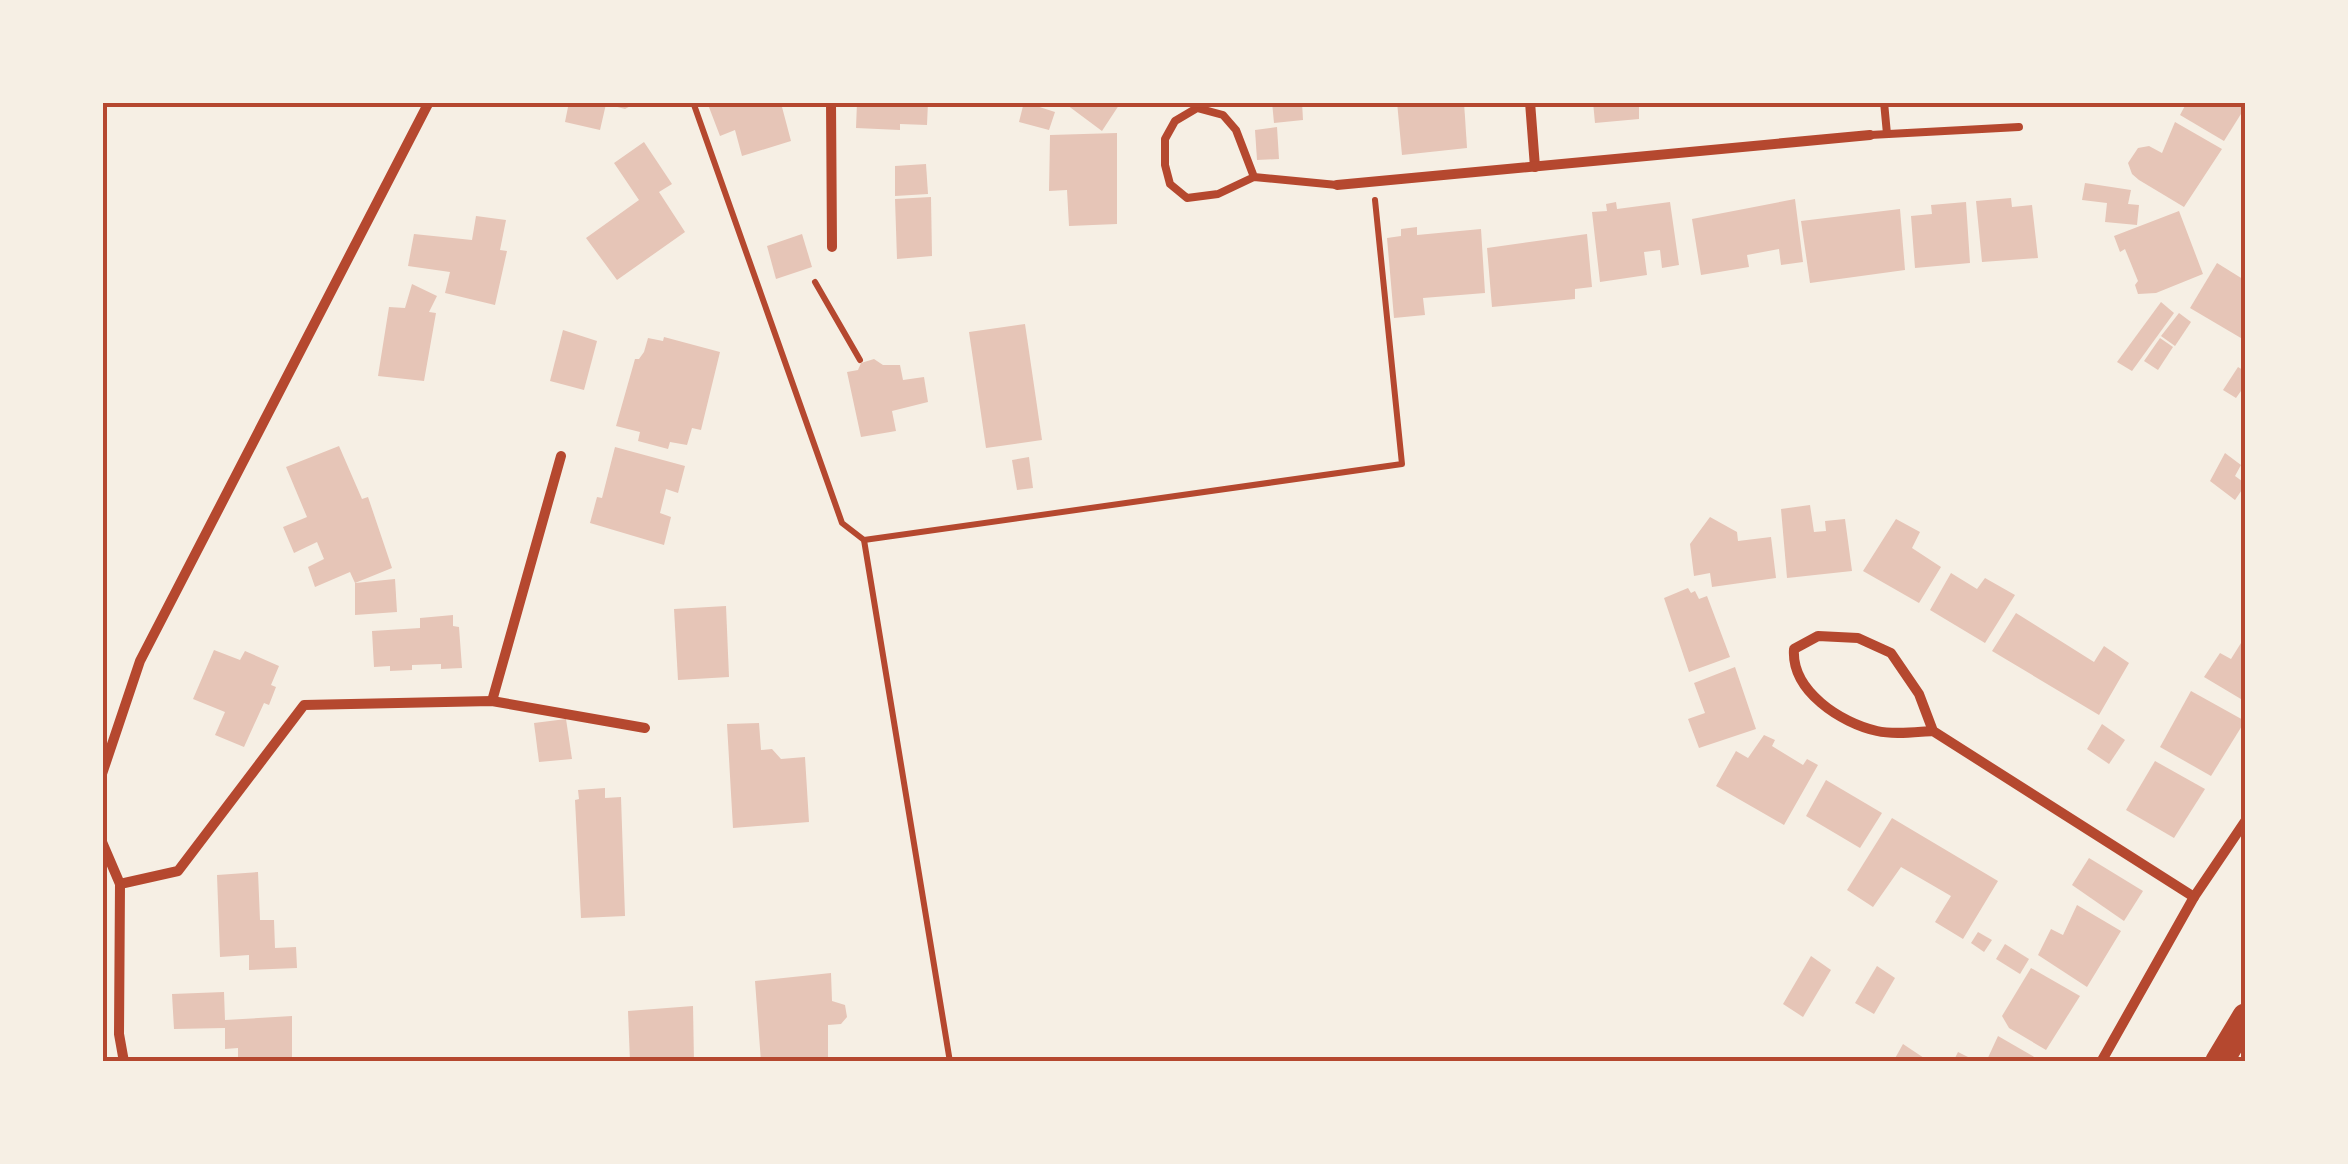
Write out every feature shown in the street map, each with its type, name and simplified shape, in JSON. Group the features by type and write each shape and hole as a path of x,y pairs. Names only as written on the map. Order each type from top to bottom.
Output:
{"highway":[{"path":"2219,1062 2246,1017"}],"street":[{"path":"102,774 140,661 428,102"},
{"path":"831,102 832,247"},
{"path":"1530,102 1535,167"},
{"path":"1337,185 1870,135"},
{"path":"492,701 561,456"},
{"path":"1933,731 1920,694 1891,653 1858,638 1818,636 1794,650 1792,666 1816,698 1846,722 1882,732 1933,731 2194,898"},
{"path":"120,884 178,871 304,704 492,701 645,728"},
{"path":"2101,1062 2194,898 2246,820"},
{"path":"102,842 120,884 118,1034 124,1062"}],"lane":[{"path":"1884,102 1887,134"},
{"path":"1254,177 1236,130 1223,115 1197,108 1175,121 1165,138 1170,184 1187,198 1218,194 1254,177 1337,185"},
{"path":"1870,135 2018,127"}],"path":[{"path":"693,102 842,523 864,540 950,1062"},
{"path":"864,540 1402,464 1374,182"},
{"path":"815,282 860,360"}],"building":[{"path":"569,102 638,102 625,109 606,104 600,130 565,122"},
{"path":"707,102 790,102 782,107 791,141 742,156 735,130 720,136"},
{"path":"857,102 928,102 927,125 900,124 900,130 856,128"},
{"path":"1024,102 1055,112 1049,130 1019,122"},
{"path":"1063,102 1121,102 1102,131"},
{"path":"1272,102 1302,102 1303,120 1274,123"},
{"path":"1397,102 1464,102 1467,148 1402,155"},
{"path":"1593,102 1646,105 1639,106 1639,119 1595,123"},
{"path":"2187,102 2246,102 2246,106 2224,141 2180,115"},
{"path":"2175,122 2222,149 2184,207 2139,180 2128,163 2138,148 2149,146 2162,153"},
{"path":"1277,127 1279,159 1257,160 1255,130"},
{"path":"1117,133 1117,224 1069,226 1067,190 1049,191 1050,135"},
{"path":"644,142 672,184 659,192 685,232 617,280 586,238 639,200 614,163"},
{"path":"926,164 928,194 895,196 895,166"},
{"path":"2085,183 2131,190 2128,204 2139,205 2137,225 2105,222 2107,203 2082,200"},
{"path":"931,197 932,256 897,259 895,199"},
{"path":"2011,198 2012,207 2032,205 2038,258 1982,262 1976,201"},
{"path":"1795,199 1803,262 1781,265 1779,249 1747,255 1749,267 1701,275 1692,219"},
{"path":"1616,202 1617,209 1670,202 1679,265 1662,268 1660,250 1644,252 1647,275 1600,282 1592,212 1607,211 1606,204"},
{"path":"1966,202 1970,263 1915,268 1911,216 1932,214 1931,205"},
{"path":"1900,209 1905,270 1810,283 1801,221"},
{"path":"2179,211 2203,274 2156,293 2138,294 2138,281 2125,249 2120,252 2114,236"},
{"path":"476,216 506,220 500,250 507,251 495,305 445,293 450,272 408,266 414,234 472,240"},
{"path":"1417,227 1417,235 1481,229 1485,293 1423,298 1425,315 1394,318 1387,238 1401,236 1401,229"},
{"path":"802,234 812,267 776,279 767,246"},
{"path":"1587,234 1592,287 1575,289 1575,299 1492,307 1487,248"},
{"path":"2217,263 2246,281 2246,341 2190,308"},
{"path":"412,284 437,296 429,312 436,313 424,381 378,376 389,307 405,308"},
{"path":"2161,302 2174,313 2132,371 2117,362"},
{"path":"2179,313 2191,322 2175,346 2161,336"},
{"path":"1025,324 1042,440 986,448 969,332"},
{"path":"563,330 597,341 584,390 550,381"},
{"path":"664,337 720,352 701,430 692,428 687,445 670,442 668,449 638,441 640,432 616,426 635,359 644,352 648,338 663,341"},
{"path":"2160,338 2173,347 2158,370 2144,361"},
{"path":"874,359 883,365 900,365 903,380 924,377 928,402 892,411 896,431 861,437 847,372"},
{"path":"2238,367 2246,372 2246,384 2236,398 2223,390"},
{"path":"339,446 362,499 368,497 392,568 355,583 350,572 315,587 308,567 324,559 317,542 294,553 283,527 307,517 286,467"},
{"path":"615,447 685,466 678,493 666,489 660,513 671,517 664,545 590,523 597,497 602,498"},
{"path":"2225,453 2241,465 2235,476 2246,484 2235,500 2210,481"},
{"path":"1029,457 1033,488 1017,490 1012,460"},
{"path":"1810,505 1814,532 1826,531 1825,521 1845,519 1852,571 1787,578 1781,509"},
{"path":"1710,517 1737,532 1738,541 1771,537 1776,578 1712,587 1710,573 1694,576 1690,544"},
{"path":"1896,519 1920,532 1912,548 1941,567 1919,603 1863,571"},
{"path":"1951,573 1977,589 1985,578 2015,595 1985,643 1930,610"},
{"path":"395,579 397,612 355,615 355,583"},
{"path":"1688,588 1699,599 1707,596 1730,657 1689,672 1664,598"},
{"path":"726,606 729,677 678,680 674,609"},
{"path":"2016,613 2094,662 2104,646 2129,663 2099,715 1992,651"},
{"path":"453,615 453,626 459,627 462,668 412,665 412,670 390,671 390,666 374,667 372,631 420,628 420,618"},
{"path":"2246,635 2246,702 2204,677 2220,653 2231,659"},
{"path":"214,650 240,660 245,651 279,666 271,685 276,687 269,705 264,703 244,747 215,735 225,712 193,699"},
{"path":"1735,667 1756,729 1699,748 1688,719 1705,713 1694,683"},
{"path":"2191,691 2245,721 2211,776 2160,747"},
{"path":"566,719 572,759 539,762 534,723"},
{"path":"759,723 761,750 772,749 781,759 805,757 809,822 733,828 727,724"},
{"path":"2102,724 2125,740 2109,764 2087,749"},
{"path":"1764,735 1775,740 1772,746 1803,765 1807,759 1818,765 1784,825 1716,786 1736,751 1748,758"},
{"path":"2155,761 2205,789 2174,838 2126,810"},
{"path":"1826,780 1882,813 1860,848 1806,816"},
{"path":"605,788 605,798 621,797 625,916 581,918 575,800 579,799 578,790"},
{"path":"1892,818 1998,881 1963,939 1935,922 1951,896 1901,867 1873,907 1847,890"},
{"path":"2089,858 2143,891 2124,921 2072,885"},
{"path":"258,872 260,920 274,920 275,948 296,947 297,968 249,970 249,955 220,957 217,875"},
{"path":"2077,905 2121,931 2087,987 2038,955 2051,929 2063,935"},
{"path":"1978,932 1992,940 1984,952 1971,943"},
{"path":"2005,944 2029,959 2020,974 1996,959"},
{"path":"1811,956 1831,970 1803,1017 1783,1004"},
{"path":"1877,966 1895,978 1874,1014 1855,1003"},
{"path":"2031,968 2080,996 2046,1050 2009,1028 2002,1016"},
{"path":"831,973 832,1001 845,1005 847,1017 841,1024 828,1025 828,1062 761,1062 755,981"},
{"path":"224,992 225,1020 292,1016 292,1062 238,1062 238,1048 225,1049 225,1028 174,1029 172,994"},
{"path":"693,1006 694,1062 630,1062 628,1011"},
{"path":"1998,1036 2043,1062 1986,1062"},
{"path":"1903,1044 1930,1062 1893,1062"},
{"path":"1958,1052 1978,1062 1953,1062"}]}
